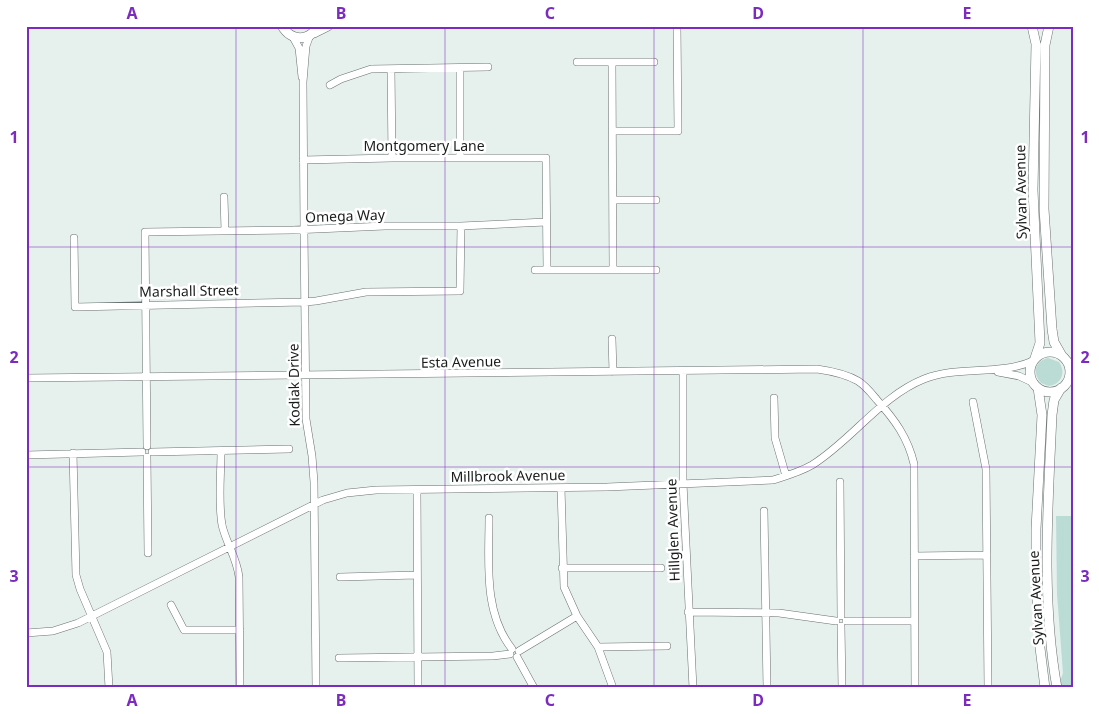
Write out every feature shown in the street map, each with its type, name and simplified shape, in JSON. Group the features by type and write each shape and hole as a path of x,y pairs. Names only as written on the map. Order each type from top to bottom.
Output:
{"main road":[{"path":"277,26 301,38 328,26"},
{"name":"Sylvan Avenue","path":"1032,26 1036,44 1033,190 1040,343 1034,360"},
{"name":"Sylvan Avenue","path":"1050,26 1047,33 1045,50 1044,209 1052,328 1054,342 1062,356"},
{"path":"1048,352 1057,353 1062,356 1067,363 1069,371 1068,380 1061,388 1049,392 1036,386 1030,371 1034,360 1048,352"},
{"name":"Sylvan Avenue","path":"1036,386 1042,414 1036,529 1036,584 1045,688"},
{"name":"Sylvan Avenue","path":"1057,688 1049,606 1047,536 1052,415 1054,400 1061,388"}],"street":[{"path":"613,131 678,131 677,26"},
{"name":"Kodiak Drive","path":"314,31 306,46 303,82 303,160 306,419 314,467 316,688"},
{"name":"Kodiak Drive","path":"287,32 299,48 300,71 303,82"},
{"path":"577,62 654,62"},
{"path":"612,62 613,270"},
{"path":"330,85 355,73 371,69 488,67"},
{"path":"460,68 460,158"},
{"path":"391,69 392,158"},
{"name":"Montgomery Lane","path":"303,160 546,158 546,222"},
{"path":"224,197 225,230"},
{"path":"613,200 656,200"},
{"path":"546,222 546,270"},
{"name":"Omega Way","path":"146,304 145,232 304,230 546,222"},
{"name":"Marshall Street","path":"74,238 75,307 305,302 366,292 460,291 461,226"},
{"path":"535,270 656,270"},
{"path":"146,304 148,553"},
{"path":"612,339 613,372"},
{"name":"Millbrook Avenue","path":"26,633 53,631 92,617 229,546 335,496 356,491 561,488 773,480 811,466 898,393 924,379 948,372 1014,368 1034,360"},
{"name":"Esta Avenue","path":"26,378 827,370 858,381 883,406 903,433 911,452 914,464 915,688"},
{"name":"Hillglen Avenue","path":"683,371 683,483 693,688"},
{"name":"Millbrook Avenue","path":"987,371 1016,375 1036,386"},
{"path":"774,398 775,438 786,476"},
{"path":"973,402 986,469 988,688"},
{"path":"26,455 289,449"},
{"path":"221,451 222,523 238,570 240,688"},
{"path":"73,453 75,567 80,589 107,652 109,688"},
{"path":"840,482 842,688"},
{"path":"561,488 562,568 566,594 577,616 598,647 613,688"},
{"path":"417,490 418,688"},
{"path":"764,511 767,688"},
{"path":"488,518 490,595 497,623 534,688"},
{"path":"914,556 987,555"},
{"path":"562,568 661,568"},
{"path":"340,577 417,575"},
{"path":"172,604 184,630 240,630"},
{"path":"688,612 765,612 841,621 914,622"},
{"path":"340,658 493,656 514,653 577,616"},
{"path":"598,647 667,646"}],"green space":[{"path":"1048,358 1059,362 1062,370 1060,380 1049,386 1041,383 1036,375 1036,368 1040,362"},
{"path":"1056,516 1073,516 1073,688 1058,688 1063,673 1057,594"}]}
